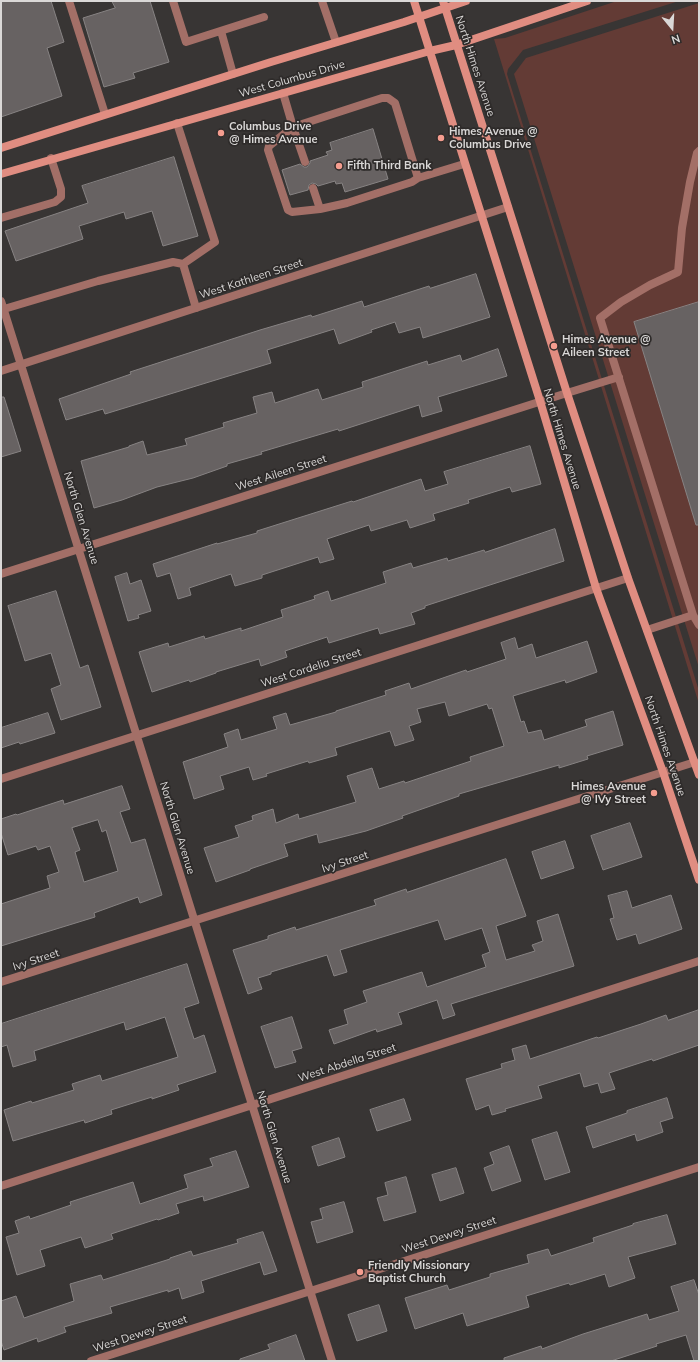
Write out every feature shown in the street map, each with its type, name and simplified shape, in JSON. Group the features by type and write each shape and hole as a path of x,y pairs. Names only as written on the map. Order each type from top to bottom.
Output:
{"street":[{"path":"69,1 105,114"},
{"path":"173,1 186,42 264,17"},
{"path":"322,1 336,42"},
{"name":"North Himes Avenue","path":"414,1 464,164 540,401 596,588 663,772 699,880"},
{"name":"West Columbus Drive","path":"1,148 270,62 419,17 444,5 466,1"},
{"name":"West Columbus Drive","path":"1,174 51,158 430,51 456,45 587,1"},
{"name":"North Himes Avenue","path":"444,5 567,393 628,578 697,762 699,775"},
{"path":"221,31 233,74"},
{"path":"283,93 304,162"},
{"path":"418,178 394,103 388,98 382,98 293,127 270,144 268,150 288,210 292,212 320,209 347,203 412,182 418,178 464,164"},
{"path":"4,310 98,281 173,262 183,264 215,242 177,123"},
{"path":"699,151 697,153 690,182 683,220 678,272 650,285 621,302 600,318 693,615 699,625"},
{"path":"1,218 55,202 61,197 61,189 51,158"},
{"path":"313,188 320,209"},
{"name":"West Kathleen Street","path":"1,371 508,207"},
{"path":"183,264 196,308"},
{"name":"North Glen Avenue","path":"1,301 332,1361"},
{"name":"West Aileen Street","path":"1,574 619,377"},
{"name":"West Cordelia Street","path":"1,779 628,578"},
{"path":"647,630 693,615"},
{"name":"Ivy Street","path":"1,982 697,762"},
{"name":"West Abdella Street","path":"1,1186 699,961"},
{"name":"West Dewey Street","path":"91,1361 699,1167"}],"shaded area":[{"path":"617,1 679,1 523,50 508,69 507,74 699,691 699,704 494,39 505,38"},
{"path":"699,3 699,668 514,74 526,58"}],"building":[{"path":"1,1 51,1 64,42 47,48 62,96 1,117"},
{"path":"112,1 150,1 169,62 133,73 135,78 104,87 83,18 115,8"},
{"name":"Fifth Third Bank","path":"373,129 388,179 345,192 342,183 336,184 335,181 318,186 312,183 309,185 308,190 290,195 282,170 300,164 307,167 310,161 328,155 326,152 332,150 330,143"},
{"path":"174,157 198,236 163,246 152,211 126,219 124,212 79,226 83,239 16,261 5,231 88,203 82,186"},
{"path":"476,274 490,317 423,338 420,327 399,333 395,322 371,330 372,332 339,344 334,329 267,350 271,363 105,414 103,409 66,420 59,399 131,374 130,372 260,330 311,315 312,317 362,301 364,307 429,286 430,288"},
{"path":"699,302 699,525 696,525 634,322"},
{"path":"498,349 507,376 438,397 442,411 422,417 419,405 339,431 338,429 261,452 262,454 227,464 227,466 193,478 157,487 122,500 94,508 81,461 129,447 143,441 147,455 187,445 185,439 224,427 223,423 257,413 253,397 272,392 275,403 318,389 322,400 363,387 362,382 427,361 428,365 460,355 462,361"},
{"path":"1,397 4,397 21,451 1,457"},
{"path":"530,446 541,484 512,492 510,487 468,500 469,503 433,514 435,520 410,528 407,520 371,531 369,525 327,539 334,559 320,563 318,557 262,575 262,578 235,586 231,574 189,588 191,595 178,599 170,573 157,577 153,564 217,543 257,533 257,531 352,501 353,502 421,479 425,491 448,484 444,472"},
{"path":"555,529 564,561 425,606 425,608 411,613 415,624 380,634 378,628 329,643 327,637 285,651 287,657 261,666 259,659 216,672 190,682 189,680 152,692 139,652 168,643 169,647 204,636 205,639 241,628 241,631 283,617 281,610 315,599 314,596 328,591 331,601 386,583 383,572 411,563 413,568 447,558 448,561 484,550 485,552"},
{"path":"127,573 130,584 141,580 151,611 138,615 139,618 128,621 115,577"},
{"path":"56,591 80,668 88,665 101,707 61,720 51,689 61,685 51,653 25,661 8,606"},
{"path":"515,638 518,649 532,644 536,658 587,641 597,672 566,683 565,680 513,696 521,722 524,721 528,733 541,730 544,740 587,726 585,720 613,711 623,745 587,756 588,759 559,768 559,765 459,794 459,796 402,816 403,818 366,831 319,843 317,834 284,844 288,856 216,882 204,848 239,837 235,826 253,820 252,816 273,809 276,823 298,814 299,819 356,802 347,776 372,768 379,789 404,781 405,783 471,761 470,757 504,746 492,708 489,709 487,704 449,716 445,702 417,709 421,722 409,726 414,740 395,746 390,731 335,748 337,755 309,763 308,761 266,774 267,776 253,780 249,767 220,776 224,789 194,799 183,762 228,747 224,734 238,729 241,740 277,729 273,717 286,713 290,725 336,712 386,695 385,691 409,683 411,689 466,670 467,672 506,659 501,643"},
{"path":"48,713 55,733 20,744 19,742 1,748 1,728"},
{"path":"122,786 130,809 120,812 131,843 145,839 162,895 140,903 138,897 94,913 95,917 1,946 1,904 50,888 47,876 59,872 50,846 38,850 36,846 8,855 1,833 1,819 63,800 64,804","holes":["98,820 102,832 106,830 118,871 84,882 75,852 80,850 72,828"]},
{"path":"630,823 642,857 603,870 591,836"},
{"path":"565,841 574,868 541,879 532,852"},
{"path":"506,859 526,916 496,926 506,960 535,951 532,945 543,941 537,921 558,914 574,966 451,1004 455,1015 443,1019 437,1000 398,1013 402,1024 377,1032 376,1029 334,1044 329,1030 348,1024 344,1010 367,1002 363,991 422,972 427,987 486,967 482,955 490,952 482,928 445,940 438,920 340,950 347,972 334,976 327,955 271,972 271,974 258,978 262,989 248,994 233,950 268,939 268,936 295,927 296,930 376,905 374,900 406,889 407,892"},
{"path":"627,891 632,908 671,895 682,929 639,944 636,934 617,940 610,919 614,918 608,896"},
{"path":"187,964 199,1003 184,1008 194,1039 204,1035 216,1072 177,1085 179,1090 111,1110 112,1114 85,1123 84,1120 13,1141 4,1110 31,1101 32,1103 74,1090 72,1084 100,1075 102,1081 178,1057 165,1017 126,1030 124,1022 34,1051 36,1060 13,1067 7,1045 1,1047 1,1024"},
{"path":"699,1010 699,1045 653,1061 652,1059 609,1073 615,1089 601,1093 598,1083 584,1087 580,1073 538,1086 542,1098 505,1109 506,1111 492,1115 489,1105 476,1110 466,1079 502,1068 501,1064 515,1060 512,1049 526,1045 530,1059 666,1015 668,1020"},
{"path":"292,1017 302,1048 292,1051 296,1062 275,1068 261,1027"},
{"path":"667,1098 673,1118 660,1122 663,1132 637,1141 635,1134 593,1148 586,1127 627,1113 627,1111"},
{"path":"404,1099 411,1120 377,1131 370,1110"},
{"path":"557,1132 570,1172 545,1180 532,1140"},
{"path":"339,1138 345,1157 318,1166 312,1147"},
{"path":"509,1146 521,1181 492,1191 484,1168 494,1164 490,1153"},
{"path":"236,1151 249,1187 204,1201 203,1196 176,1204 179,1213 111,1234 113,1239 85,1248 81,1237 40,1250 45,1266 17,1275 6,1237 19,1233 15,1221 29,1216 30,1219 71,1205 70,1202 133,1182 140,1204 188,1188 184,1175 213,1166 210,1159"},
{"path":"456,1168 464,1193 440,1201 432,1175"},
{"path":"406,1177 416,1212 384,1221 377,1198 388,1195 385,1183"},
{"path":"344,1202 353,1232 317,1243 311,1222 323,1219 320,1209"},
{"path":"667,1215 676,1244 628,1257 635,1278 609,1287 605,1274 570,1285 569,1283 526,1296 529,1307 467,1326 463,1313 415,1329 405,1298 447,1285 449,1290 490,1277 490,1274 529,1263 527,1255 548,1249 551,1256 594,1242 593,1238 633,1224"},
{"path":"263,1232 277,1271 264,1275 260,1262 201,1281 204,1292 182,1299 179,1288 168,1292 168,1290 110,1307 112,1313 64,1327 66,1332 38,1342 37,1338 4,1350 1,1341 1,1301 16,1296 24,1318 74,1301 70,1284 101,1275 103,1280 191,1251 193,1256 238,1243 237,1240"},
{"path":"694,1280 699,1295 699,1361 694,1361 686,1335 656,1344 657,1346 611,1361 504,1361 504,1358 541,1346 542,1349 583,1334 647,1314 649,1320 679,1311 671,1287"},
{"path":"379,1305 387,1331 357,1341 348,1315"},
{"path":"296,1335 305,1361 240,1361 240,1359 270,1349 268,1345"}],"place":[{"name":"Columbus Drive @ Himes Avenue","path":"221,133"},
{"name":"Himes Avenue @ Columbus Drive","path":"441,138"},
{"name":"Fifth Third Bank","path":"339,166"},
{"name":"Himes Avenue @ Aileen Street","path":"554,346"},
{"name":"Himes Avenue @ IVy Street","path":"654,793"},
{"name":"Friendly Missionary Baptist Church","path":"360,1272"}]}
